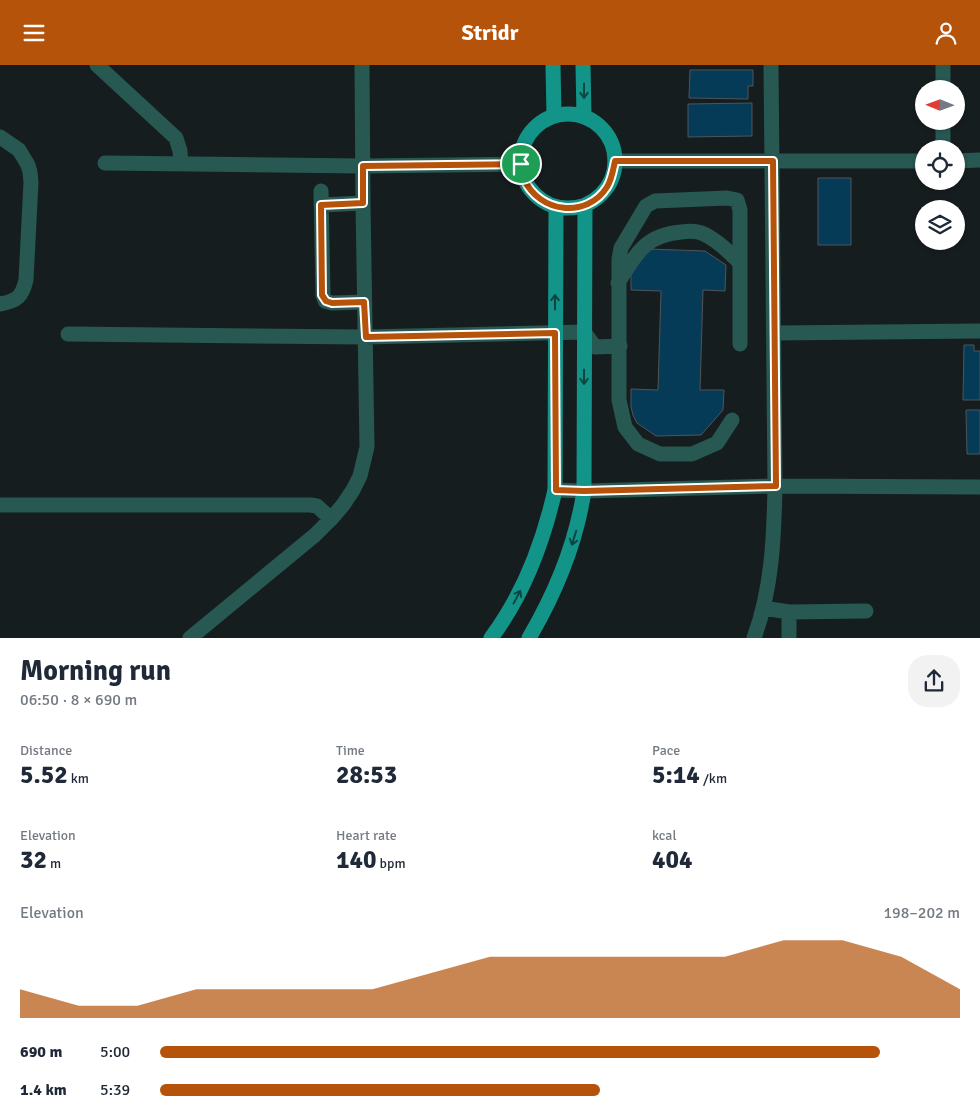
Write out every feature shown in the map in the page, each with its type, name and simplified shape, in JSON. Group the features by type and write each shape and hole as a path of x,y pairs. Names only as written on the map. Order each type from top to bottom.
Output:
{"main road":[{"path":"554,65 554,116"},
{"path":"584,65 584,117"},
{"path":"574,115 584,117 596,124 606,134 612,147 615,161 613,175 606,188 597,198 575,208 565,209 542,201 531,191 524,178 521,164 522,151 526,140 533,129 543,121 554,116 574,115"},
{"path":"529,638 552,597 569,556 577,532 584,491 585,205"},
{"path":"491,638 517,599 526,580 556,490 556,207"}],"street":[{"path":"97,65 176,138 182,164"},
{"path":"190,638 315,535 331,519 353,490 364,463 367,447 362,65"},
{"path":"754,638 769,578 774,543 776,486 772,65"},
{"path":"943,65 943,80"},
{"path":"0,137 19,150 24,157 31,182 24,290 10,302 0,304"},
{"path":"965,161 980,160"},
{"path":"615,161 915,161"},
{"path":"105,163 363,166 521,164"},
{"path":"363,203 321,198 322,295 326,301 332,303 364,302"},
{"path":"732,420 717,443 692,454 660,454 638,444 625,427 619,400 619,259 621,248 646,206 655,201 726,198 737,200 740,210 740,344"},
{"path":"618,283 634,257 650,241 669,233 687,231 702,233 722,246 740,263"},
{"path":"774,333 980,331"},
{"path":"68,334 366,337 584,333 595,347 620,346"},
{"path":"556,490 584,491 776,486 980,487"},
{"path":"1,505 310,505 317,506 331,519"},
{"path":"763,608 790,612 866,611"},
{"path":"789,638 790,612"}],"building":[{"path":"690,70 753,70 753,86 748,86 748,99 689,98"},
{"path":"752,103 752,136 688,137 688,104"},
{"path":"818,178 851,178 851,245 818,245"},
{"path":"648,249 705,251 726,265 725,291 703,290 700,390 724,390 723,410 701,435 656,436 637,423 633,415 631,389 658,390 661,291 631,290 631,274"},
{"path":"964,345 974,345 974,351 980,351 980,400 963,400"},
{"path":"966,410 980,410 980,454 967,454"}],"route":[{"path":"615,161 773,161 776,486 584,491 556,490 555,333 366,337 364,302 332,303 326,301 322,295 321,205 363,203 363,166 521,164 524,178 531,191 542,201 565,209 585,205 597,198 606,188 613,175 615,161"}]}
